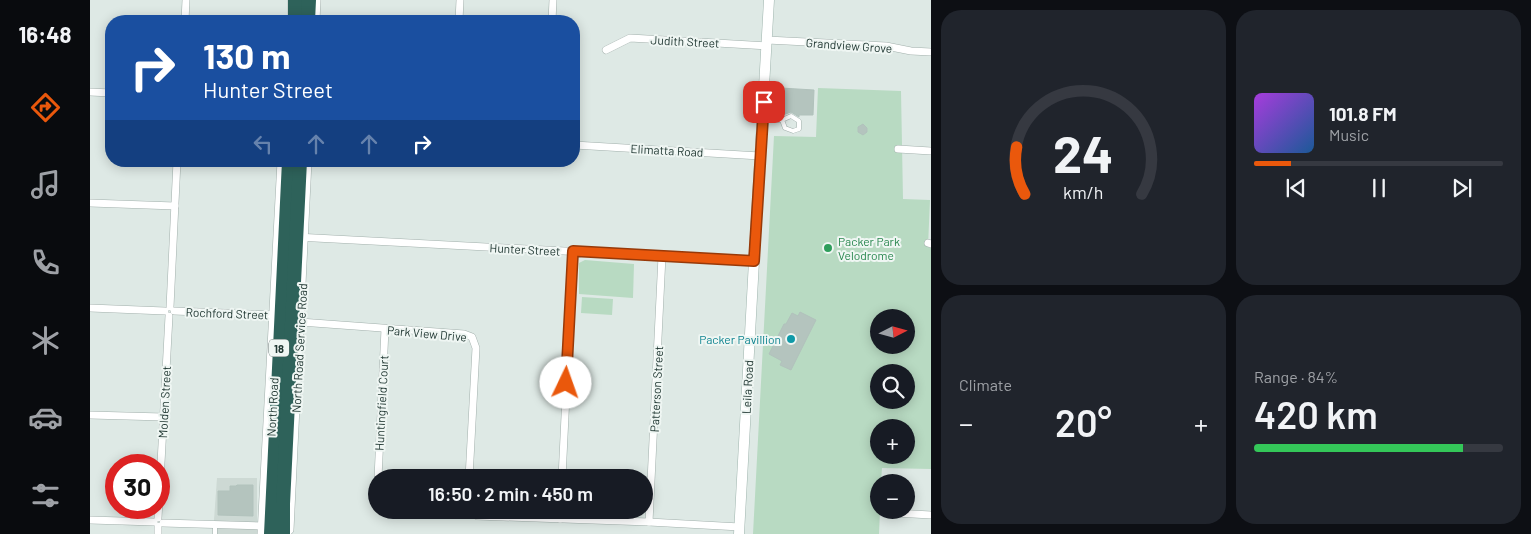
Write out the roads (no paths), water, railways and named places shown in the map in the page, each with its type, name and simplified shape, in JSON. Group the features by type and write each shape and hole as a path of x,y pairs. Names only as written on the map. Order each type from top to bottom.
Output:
{"highway":[{"path":"294,15 295,0"},
{"path":"308,15 309,0"},
{"name":"North Road","path":"287,533 283,504 289,167"},
{"name":"North Road","path":"266,530 286,317 300,237 300,167"}],"street":[{"path":"185,15 186,0"},
{"path":"288,15 291,0"},
{"path":"317,15 318,0"},
{"path":"459,15 460,0"},
{"path":"552,15 553,0"},
{"name":"Leila Road","path":"740,531 769,0"},
{"name":"Judith Street","path":"606,50 630,38 767,43"},
{"name":"Grandview Grove","path":"767,43 886,46 911,51 931,52"},
{"path":"90,92 105,92"},
{"name":"Elimatta Road","path":"580,145 760,156"},
{"path":"898,149 931,151"},
{"name":"Molden Street","path":"158,524 177,167"},
{"path":"281,167 286,317"},
{"path":"300,237 307,167"},
{"path":"90,203 175,206"},
{"name":"Hunter Street","path":"300,237 754,261"},
{"path":"562,469 573,251"},
{"name":"Patterson Street","path":"649,522 662,256"},
{"name":"Rochford Street","path":"90,308 286,317"},
{"name":"Park View Drive","path":"286,317 385,329 464,334 472,337 476,348 469,469"},
{"name":"Huntingfield Court","path":"378,469 385,329"},
{"path":"90,415 163,417"},
{"path":"915,514 931,514"},
{"path":"560,519 649,522 740,531"},
{"path":"90,520 158,524 215,524 266,530"}],"lane":[{"path":"762,120 782,120 792,116 799,121 799,128 793,131 785,128 782,120"},
{"path":"215,524 215,534"}],"place":[{"name":"Packer Park Velodrome","path":"828,248"},
{"name":"Packer Pavillion","path":"791,339"}]}
